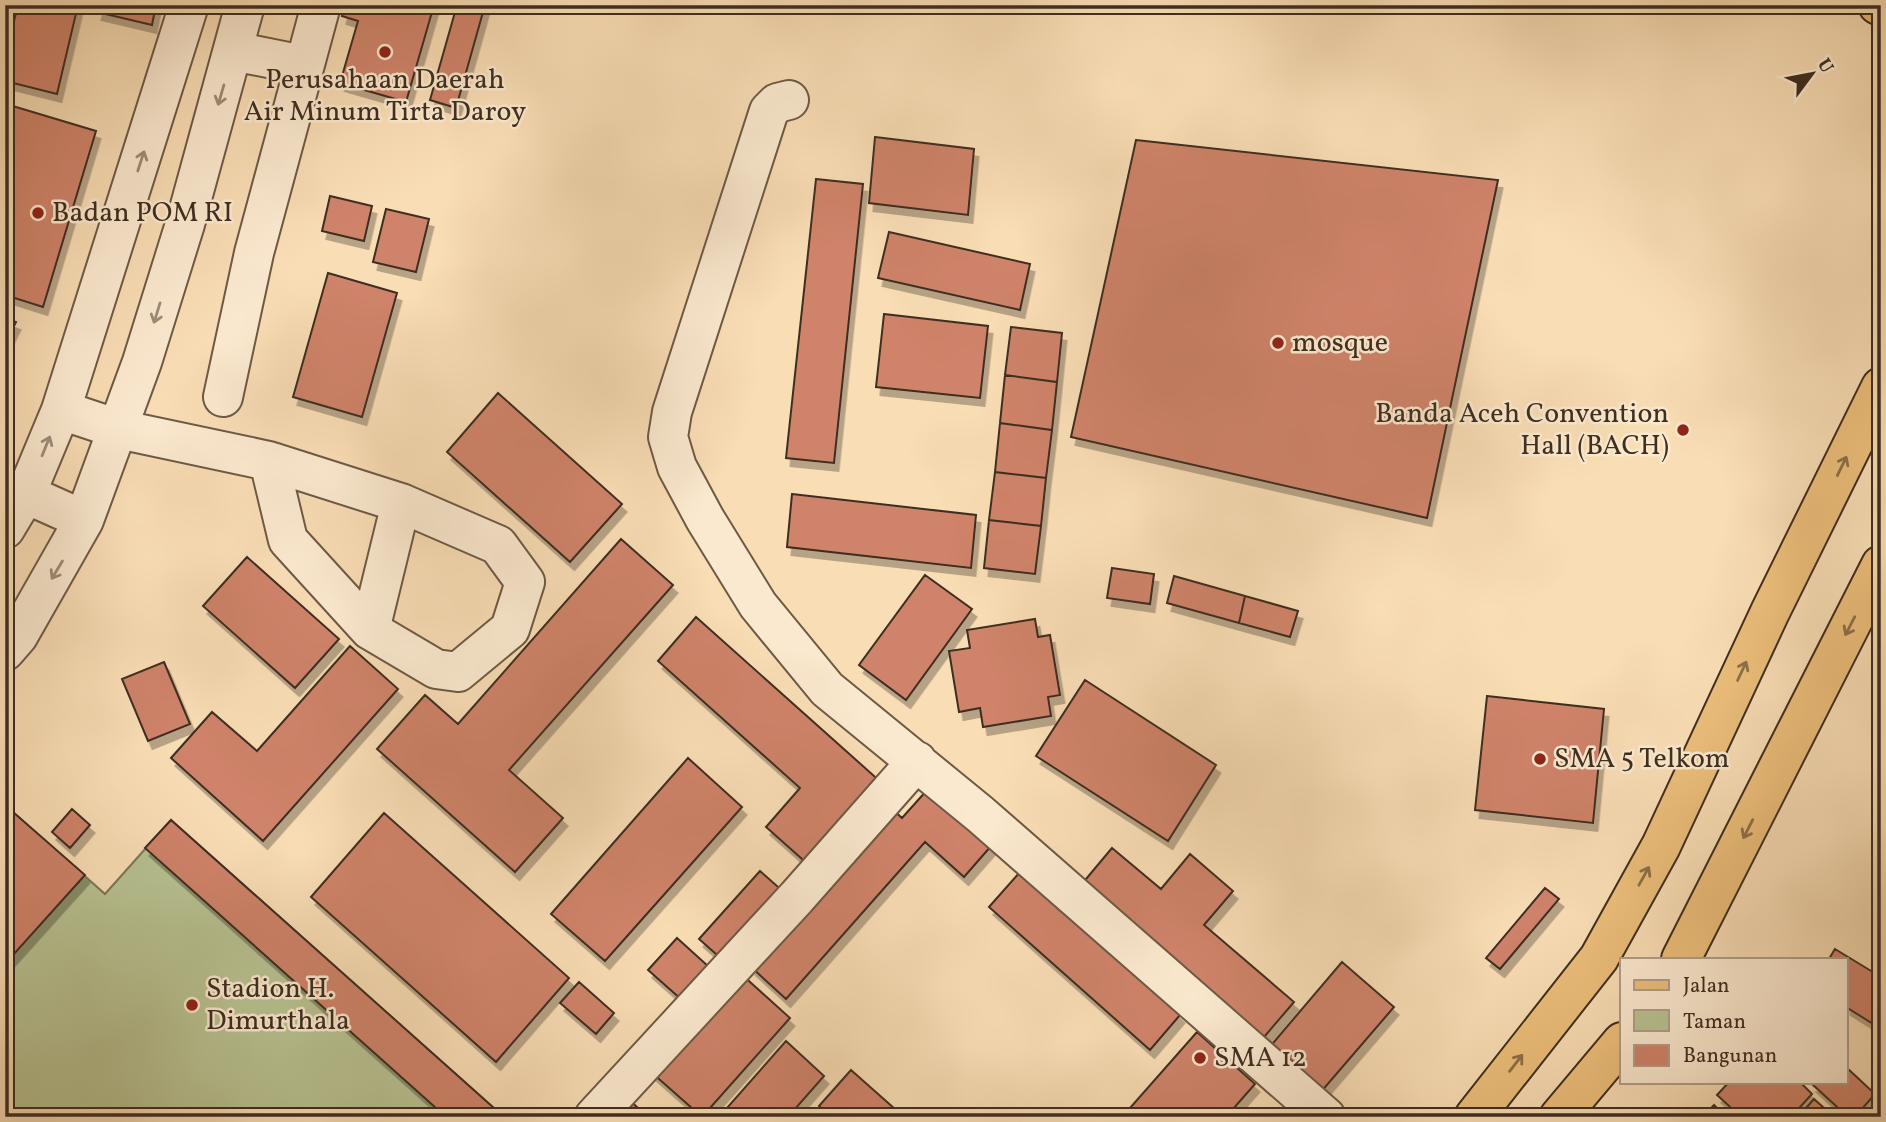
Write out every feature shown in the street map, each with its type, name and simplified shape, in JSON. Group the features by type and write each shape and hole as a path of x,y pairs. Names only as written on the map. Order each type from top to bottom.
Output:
{"main road":[{"path":"1474,1117 1600,958 1661,846 1770,612 1881,387"},
{"path":"1682,958 1881,565"},
{"path":"1559,1117 1620,1044"}],"street":[{"path":"5,529 26,494 61,410 189,5"},
{"path":"5,651 31,615 83,520 118,429 185,224 245,5"},
{"path":"223,397 254,253 321,5"},
{"path":"233,51 303,65"},
{"path":"789,100 777,103 769,111 672,412 668,437 677,467 766,615 827,689 917,761 1326,1117"},
{"path":"61,410 118,429 268,461 401,503 498,545 525,582 510,629 458,672 436,669 370,630 288,540 268,461"},
{"path":"26,494 83,520"},
{"path":"370,630 401,503"},
{"path":"594,1117 797,897 917,761"}],"green space":[{"name":"Stadion H. Dimurthala","path":"5,805 105,894 171,820 504,1117 5,1117"}],"building":[{"path":"18,5 78,5 57,94 5,81 5,58"},
{"path":"99,5 156,5 152,25 97,12"},
{"name":"Perusahaan Daerah Air Minum Tirta Daroy","path":"345,5 434,5 406,102 340,83 358,21 342,16"},
{"path":"457,5 485,5 456,108 430,100"},
{"name":"Badan POM RI","path":"6,104 96,131 43,307 5,295"},
{"path":"875,137 974,149 968,215 869,203"},
{"name":"mosque","path":"1136,140 1498,180 1427,518 1071,437"},
{"path":"816,179 863,184 834,463 786,458"},
{"path":"330,196 372,206 364,241 322,231"},
{"path":"386,209 429,219 416,272 373,262"},
{"path":"889,232 1030,264 1020,310 878,278"},
{"path":"328,273 397,293 362,417 293,397"},
{"path":"884,314 988,326 980,398 876,387"},
{"path":"5,318 16,322 5,344"},
{"path":"1011,327 1062,333 1057,382 1005,375"},
{"path":"1005,375 1057,382 1052,430 1000,423"},
{"path":"498,393 622,504 570,562 447,452"},
{"path":"1000,423 1052,430 1046,478 995,472"},
{"path":"995,472 1046,478 1041,526 989,520"},
{"path":"792,494 976,515 971,568 787,547"},
{"path":"989,520 1041,526 1035,574 984,568"},
{"path":"621,539 673,585 509,770 563,818 515,872 377,749 425,695 458,724"},
{"path":"247,557 339,639 295,688 203,606"},
{"path":"1112,568 1154,574 1150,604 1107,598"},
{"path":"925,575 972,609 906,700 859,665"},
{"path":"1174,576 1245,596 1239,623 1167,603"},
{"path":"1245,596 1298,611 1290,637 1239,623"},
{"path":"696,617 883,784 811,867 766,827 800,788 658,661"},
{"path":"1035,619 1038,637 1050,635 1060,695 1048,697 1051,716 983,727 980,708 959,712 949,651 970,648 967,630"},
{"path":"350,646 398,689 263,841 171,758 212,712 257,751"},
{"path":"164,662 190,724 148,741 122,679"},
{"path":"1085,680 1216,765 1168,841 1036,756"},
{"name":"SMA 5 Telkom","path":"1487,696 1604,709 1593,823 1475,810"},
{"path":"688,758 742,807 605,961 551,914"},
{"path":"928,789 992,845 964,877 925,842 786,999 751,967 891,808 902,818"},
{"path":"5,805 85,875 5,964"},
{"path":"72,809 90,825 70,848 52,832"},
{"path":"384,813 569,978 496,1062 311,897"},
{"path":"171,820 504,1117 446,1117 145,848"},
{"path":"1112,848 1161,889 1190,854 1233,891 1204,925 1294,1002 1258,1044 1076,891"},
{"path":"760,871 786,894 725,962 699,939"},
{"path":"1020,872 1180,1015 1150,1050 989,907"},
{"path":"1545,888 1559,899 1500,969 1486,958"},
{"path":"677,938 719,976 691,1008 648,970"},
{"path":"1835,949 1881,977 1881,1029 1848,1008 1848,958 1830,958"},
{"path":"1342,962 1394,1007 1320,1093 1268,1049"},
{"path":"739,972 790,1018 702,1117 651,1072"},
{"path":"579,982 614,1013 596,1034 560,1003"},
{"name":"SMA 12","path":"1197,1032 1255,1084 1226,1117 1122,1117"},
{"path":"786,1041 824,1076 788,1117 719,1117"},
{"path":"1848,1069 1875,1094 1855,1117 1848,1117 1812,1084 1848,1084"},
{"path":"851,1070 904,1117 831,1117 819,1106"},
{"path":"1727,1084 1802,1084 1812,1094 1791,1117 1741,1117 1717,1095"},
{"path":"627,1098 648,1117 611,1117"},
{"path":"1814,1099 1834,1117 1798,1117"},
{"path":"1714,1105 1726,1117 1703,1117"}],"place":[{"name":"Perusahaan Daerah Air Minum Tirta Daroy","path":"385,52"},
{"name":"Badan POM RI","path":"38,213"},
{"name":"mosque","path":"1278,343"},
{"name":"Banda Aceh Convention Hall (BACH)","path":"1683,430"},
{"name":"SMA 5 Telkom","path":"1540,759"},
{"name":"Stadion H. Dimurthala","path":"192,1005"},
{"name":"SMA 12","path":"1200,1058"}]}
